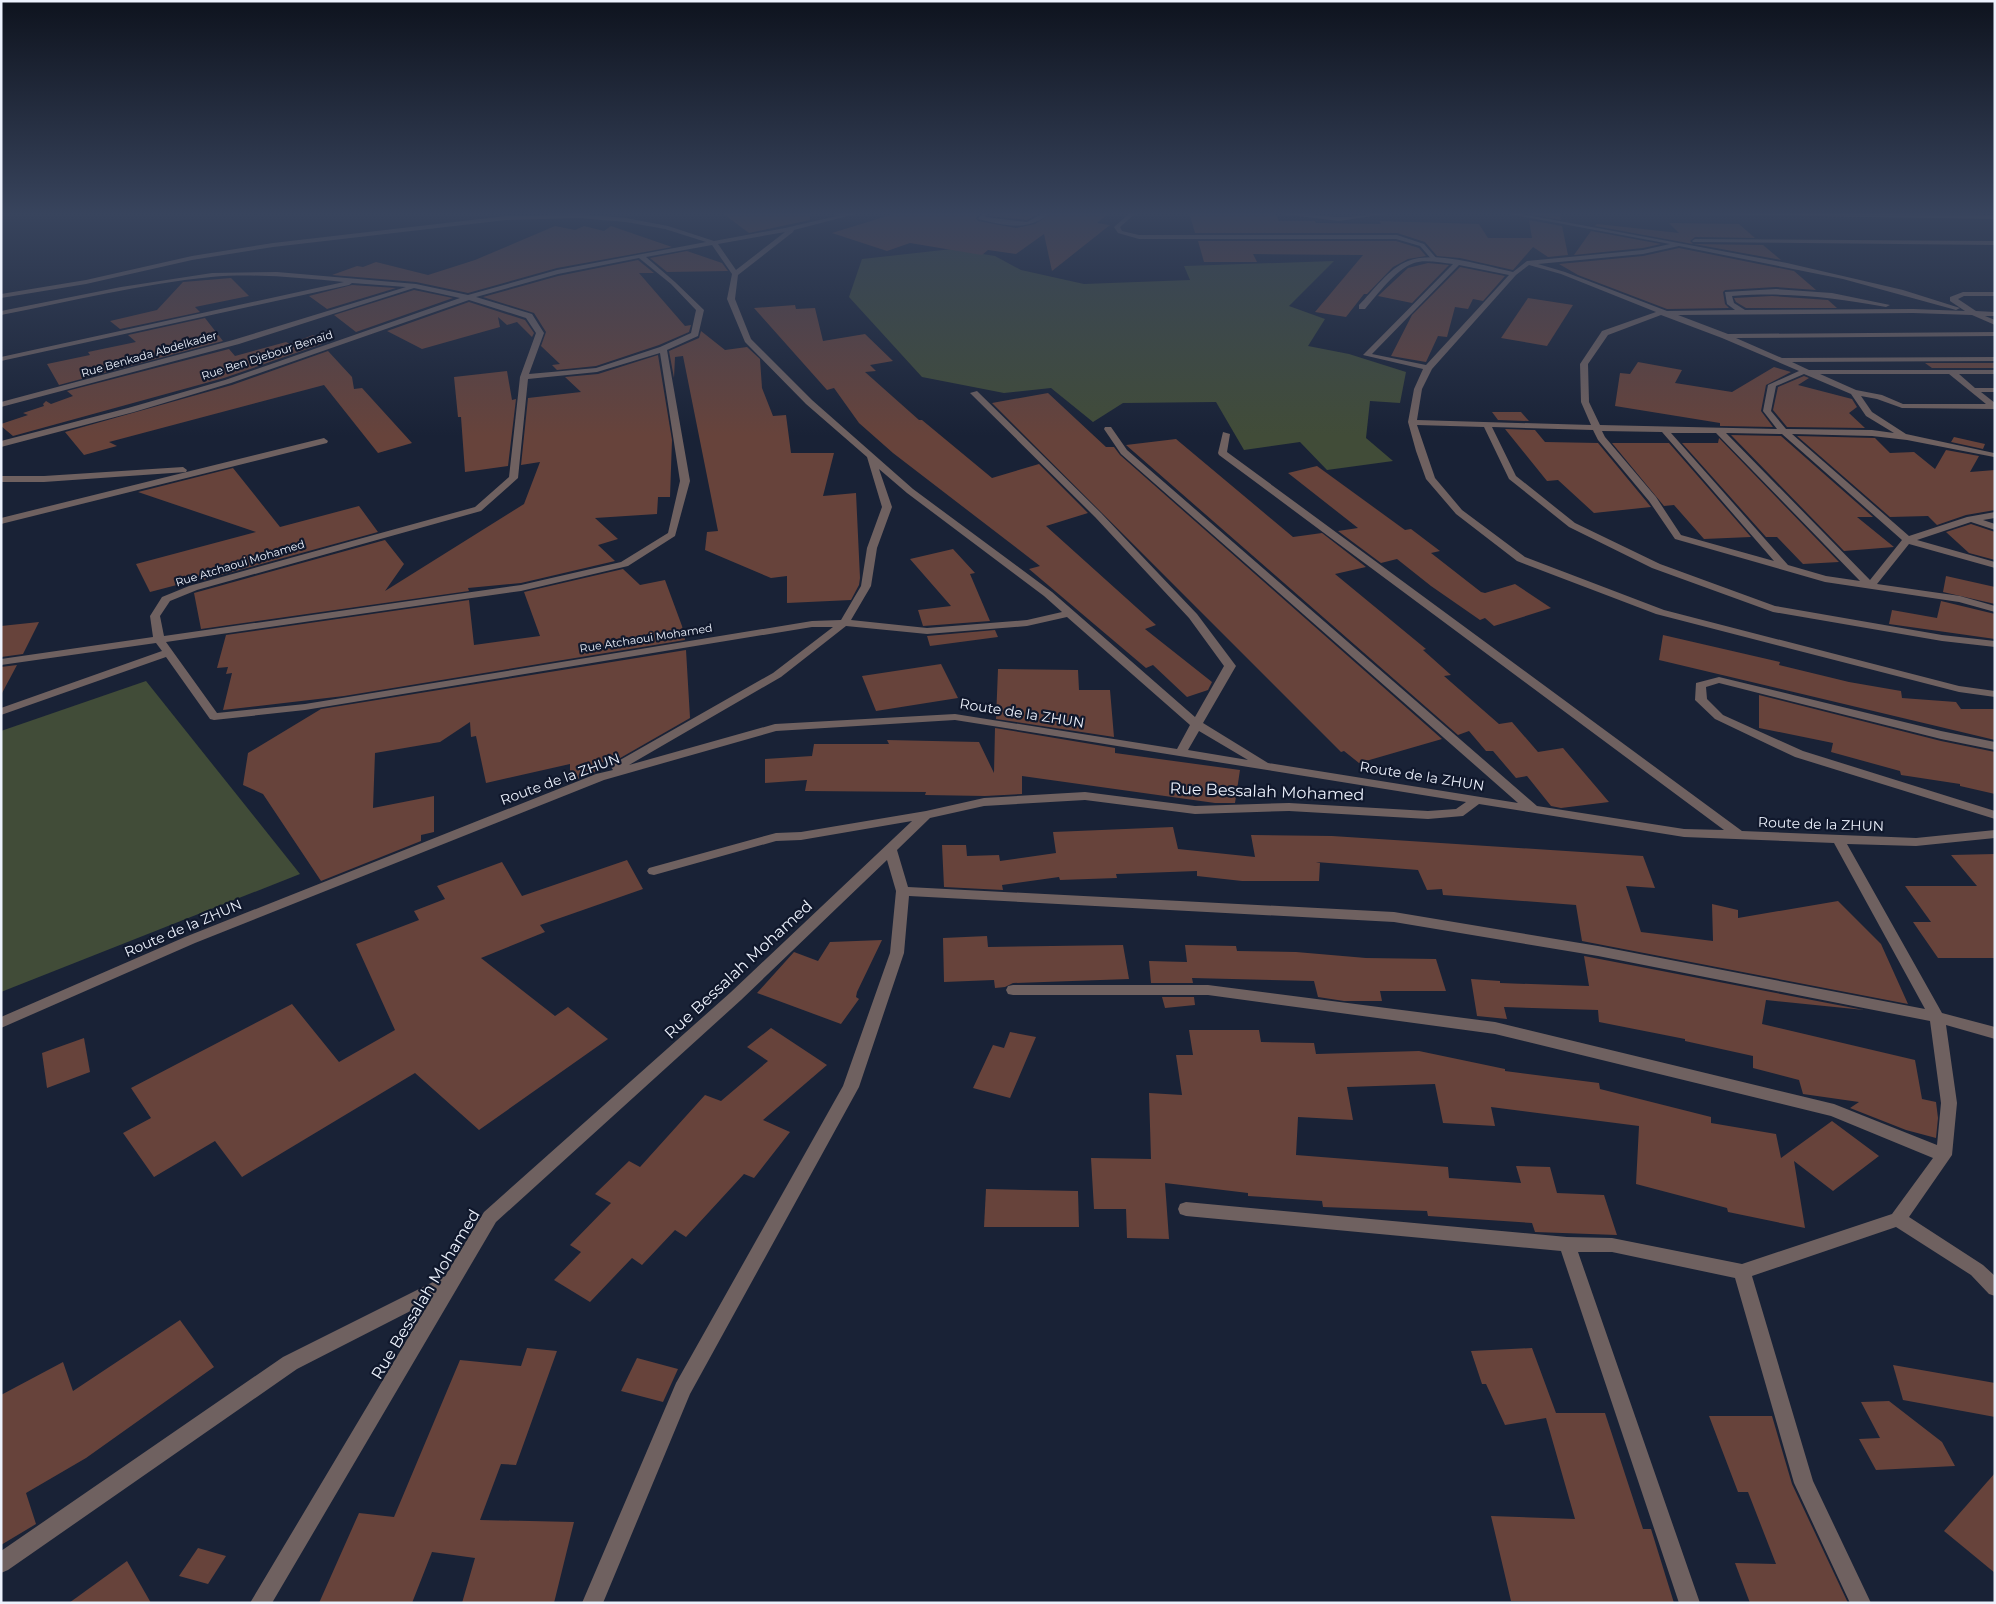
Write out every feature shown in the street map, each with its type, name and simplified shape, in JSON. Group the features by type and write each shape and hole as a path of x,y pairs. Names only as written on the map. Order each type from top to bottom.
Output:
{"street":[{"path":"1,296 51,287"},
{"name":"Rue Atchaoui Mohamed","path":"1,313 136,287"},
{"path":"1,359 333,287"},
{"name":"Rue Benkada Abdelkader","path":"1,405 236,342 413,287"},
{"name":"Rue Atchaoui Mohamed","path":"420,287 471,298 529,316 540,333 524,377 513,478 478,509 193,588 166,600 155,616 159,639 214,717 305,707 812,624 844,623 927,631 1027,623 1069,613"},
{"name":"Rue Ben Djebour Benaïd","path":"1,444 112,416 259,371 507,287"},
{"path":"524,377 597,370 663,349 695,334 700,310 678,287"},
{"path":"733,287 731,299 748,340 809,402 910,491 1048,594 1196,724 1270,767"},
{"path":"1362,307 1384,287"},
{"path":"1428,368 1367,354 1434,287"},
{"path":"1502,287 1428,368 1418,389 1412,422 1432,479 1459,512 1521,559 1660,612 1959,689 1995,694"},
{"path":"1596,287 1660,313 1725,336 1803,372 1854,392 1879,397 1902,406 1994,407 1951,372"},
{"path":"1879,287 1995,318"},
{"path":"1743,312 1732,304 1728,294 1776,291 1832,294 1913,311"},
{"path":"1995,294 1963,294 1952,299 1975,314 1995,323"},
{"path":"1995,314 1913,311 1660,313 1605,332 1584,364 1585,402 1600,438 1653,500 1678,537 1825,579 1960,600 1995,609"},
{"path":"1725,336 1995,334"},
{"path":"1,662 521,588 624,564 672,534 684,481 663,349"},
{"path":"1780,360 1995,360"},
{"path":"1995,372 1803,372 1772,385 1767,411 1783,431 1907,540 1995,565"},
{"path":"1974,390 1995,390"},
{"path":"1854,392 1869,414 1907,436"},
{"path":"974,393 1098,514 1193,616 1230,666 1180,753"},
{"path":"1412,422 1595,426 1664,430 1872,433 1907,436 1993,456"},
{"path":"1486,423 1512,477 1572,524 1656,566 1773,609 1942,638 1995,644"},
{"path":"1108,429 1124,452 1533,810"},
{"path":"1664,430 1785,568"},
{"path":"1718,430 1870,586"},
{"path":"1226,434 1222,453 1739,835"},
{"path":"1,521 324,441"},
{"path":"600,777 777,675 844,623 866,586 872,548 887,507 871,457"},
{"path":"1,479 44,479 216,468"},
{"path":"1870,586 1907,540 1970,519 1995,515"},
{"path":"1970,519 1995,527"},
{"path":"1,712 168,653"},
{"path":"1995,746 1719,680 1700,686 1701,700 1719,717 1799,754 1995,815"},
{"name":"Route de la ZHUN","path":"1,1023 190,940 600,777 775,728 955,717 1684,834 1916,842 1995,834"},
{"name":"Rue Bessalah Mohamed","path":"260,1603 490,1216 736,996 926,815 984,802 1085,796 1195,810 1289,807 1428,815 1460,813 1477,800"},
{"path":"654,871 776,837 800,836 926,815"},
{"path":"1186,1209 1567,1244 1612,1245 1742,1272 1898,1219 1944,1155 1949,1103 1937,1017 1838,839"},
{"path":"592,1603 684,1389 851,1087 897,953 904,891 890,850"},
{"path":"904,891 1394,917 1598,951 1937,1017 1995,1033"},
{"path":"1012,990 1208,990 1495,1028 1834,1110 1944,1155"},
{"path":"1898,1219 1977,1270 1995,1288"},
{"path":"1567,1244 1690,1603"},
{"path":"1742,1272 1804,1483 1861,1603"},
{"path":"1,1563 290,1363 451,1282"}],"green space":[{"path":"852,287 1308,287 1289,306 1325,319 1308,346 1349,354 1406,372 1400,403 1370,401 1366,438 1393,461 1327,470 1300,442 1244,450 1216,402 1123,403 1093,422 1051,388 1004,393 922,377 849,297"},
{"path":"146,681 300,874 1,992 1,731"}],"building":[{"path":"178,287 240,287 249,296 195,307 200,312 120,329 110,321 157,310"},
{"path":"345,287 396,288 327,309 309,296"},
{"path":"439,287 490,287 468,293"},
{"path":"519,287 651,287 685,326 691,325 689,332 659,345 596,366 557,370 552,365 560,364 541,346 546,332 534,313 483,297"},
{"path":"1336,287 1374,287 1367,294 1364,294 1346,317 1315,312"},
{"path":"1388,287 1428,287 1412,303 1378,296"},
{"path":"1440,287 1495,287 1483,301 1473,299 1468,309 1455,307 1447,337 1438,336 1426,362 1391,356 1412,315"},
{"path":"1609,287 1812,287 1816,290 1776,287 1725,290 1723,292 1725,304 1729,308 1667,309"},
{"path":"414,290 453,298 356,332 334,315"},
{"path":"1772,296 1828,300 1837,308 1746,308 1736,302 1734,298"},
{"path":"1528,298 1573,305 1547,346 1501,338"},
{"path":"469,302 525,320 534,333 532,337 517,322 507,325 498,317 500,327 422,349 387,331"},
{"path":"795,305 796,309 815,308 823,341 865,334 893,361 870,365 876,371 865,372 919,420 922,420 992,478 1039,464 1088,513 1046,526 1156,625 1145,629 1212,682 1208,690 1187,697 1153,665 1146,668 1029,569 1040,566 893,453 859,423 834,388 827,390 754,308"},
{"path":"205,318 223,341 59,385 47,364 90,355 88,352 136,342 128,335"},
{"path":"701,331 725,350 747,347 760,359 762,388 773,416 786,415 791,453 834,453 823,496 856,493 860,578 859,585 851,600 787,603 787,576 771,578 705,550 707,532 718,531 683,356 675,357 674,378 669,351 699,338"},
{"path":"313,335 322,344 224,378 13,436 1,426 1,424 28,415 23,413 44,406 43,404 46,401 51,404 73,396 67,391 229,349 235,356 286,342 290,344"},
{"path":"328,351 352,377 354,389 362,388 412,443 378,453 324,385 109,442 117,446 84,455 65,432 232,385"},
{"path":"658,355 672,440 670,497 658,497 657,514 595,518 618,539 598,545 615,561 521,583 468,588 469,591 201,629 194,593 385,540 404,564 385,591 524,504 540,462 521,465 528,398 581,392 565,377 598,374"},
{"path":"1638,362 1682,370 1675,383 1732,392 1774,367 1791,372 1766,385 1761,411 1773,427 1720,426 1720,423 1615,406 1620,373 1630,374"},
{"path":"1925,363 1995,363 1995,368 1932,368"},
{"path":"507,371 512,400 516,399 508,466 465,472 461,417 458,417 454,377"},
{"path":"1804,376 1809,378 1798,385 1852,399 1857,407 1849,413 1865,428 1787,427 1773,410 1778,387"},
{"path":"1048,393 1106,447 1114,447 1120,455 1442,739 1359,763 1344,751 1341,752 992,403"},
{"path":"1492,412 1521,412 1529,421 1498,420"},
{"path":"1505,429 1535,430 1545,442 1598,443 1651,507 1594,513 1558,480 1547,481"},
{"path":"1731,435 1781,436 1873,517 1857,517 1894,547 1844,551"},
{"path":"1797,436 1875,438 1890,453 1914,452 1935,469 1946,450 1979,456 1970,472 1995,470 1995,510 1966,515 1937,525 1928,516 1890,517"},
{"path":"1954,437 1985,444 1983,449 1951,442"},
{"path":"1719,438 1839,562 1803,564 1777,537 1766,537 1682,443 1718,443"},
{"path":"1176,439 1293,537 1322,533 1366,567 1335,574 1426,649 1423,650 1451,675 1444,676 1499,724 1512,722 1538,752 1563,748 1609,802 1561,808 1551,806 1527,776 1516,778 1493,751 1486,751 1469,731 1458,735 1126,445"},
{"path":"1612,443 1669,443 1751,537 1704,539 1674,505 1664,506"},
{"path":"1317,466 1405,530 1411,529 1440,551 1431,553 1481,592 1485,593 1515,584 1551,608 1494,626 1485,618 1480,620 1431,586 1397,559 1381,563 1338,531 1358,528 1288,473"},
{"path":"233,468 280,527 359,506 378,532 192,583 192,581 150,592 136,564 256,532 138,492"},
{"path":"1971,524 1995,532 1995,560 1969,553 1946,532"},
{"path":"953,549 975,573 970,574 990,621 923,626 918,610 951,606 910,559"},
{"path":"623,569 640,585 665,580 682,626 685,640 344,696 223,710 232,673 226,674 228,667 217,668 226,635 469,600 474,645 540,636 524,592"},
{"path":"1946,576 1995,587 1995,604 1943,592"},
{"path":"1941,601 1995,614 1995,639 1889,624 1892,610 1937,618"},
{"path":"39,622 23,654 1,657 1,626"},
{"path":"995,630 998,637 930,646 927,636"},
{"path":"1663,635 1780,662 1779,665 1849,682 1901,691 1902,698 1956,702 1961,709 1995,709 1995,740 1659,660"},
{"path":"686,650 690,718 615,761 595,763 595,772 570,782 570,764 486,783 476,736 471,737 470,722 440,742 375,753 373,808 434,796 434,832 421,835 421,841 321,881 263,794 243,785 248,753 321,709"},
{"path":"941,664 958,698 876,711 862,676"},
{"path":"17,665 1,695 1,667"},
{"path":"998,669 1078,670 1079,690 1110,690 1114,737 996,719"},
{"path":"1759,695 1941,741 1995,752 1995,794 1960,786 1960,784 1901,775 1900,771 1831,752 1833,743 1759,728"},
{"path":"995,728 1115,748 1115,753 1240,770 1235,803 1215,803 1022,776 1022,794 985,796 925,795 926,792 805,791 807,780 765,783 765,759 812,756 814,744 889,744 887,740 979,742 994,773"},
{"path":"1173,827 1178,849 1255,857 1251,835 1332,836 1643,856 1655,888 1626,886 1641,932 1713,941 1712,904 1738,910 1738,918 1838,901 1881,944 1908,1004 1582,941 1576,905 1443,895 1442,889 1427,890 1418,870 1316,862 1320,863 1319,881 1242,881 1197,876 1197,871 1116,874 1117,878 1060,880 1059,877 1002,885 1003,890 944,887 942,845 966,845 967,856 999,855 1000,861 1056,853 1053,832"},
{"path":"1995,854 1995,958 1938,958 1913,922 1931,922 1905,886 1977,886 1951,855"},
{"path":"627,860 643,889 540,925 545,932 481,958 555,1016 568,1007 608,1039 479,1130 415,1073 242,1177 215,1141 154,1177 123,1133 151,1118 131,1088 292,1004 339,1062 395,1030 356,944 419,920 414,911 445,899 437,886 502,862 522,896"},
{"path":"987,936 988,947 1123,945 1129,979 1013,983 1005,987 995,988 994,980 944,982 943,938"},
{"path":"882,940 857,992 856,997 859,999 841,1024 757,993 794,952 818,961 830,942"},
{"path":"1185,945 1236,946 1237,951 1296,952 1366,958 1436,959 1446,991 1380,991 1382,1001 1344,1001 1318,997 1314,981 1192,978 1193,983 1151,983 1149,961 1187,962"},
{"path":"1584,956 1864,1010 1766,1000 1762,1024 1915,1060 1922,1099 1936,1102 1938,1118 1936,1138 1906,1130 1850,1108 1859,1102 1803,1094 1799,1080 1753,1068 1753,1056 1685,1041 1685,1039 1599,1022 1598,1010 1504,1007 1507,1019 1477,1016 1471,979 1500,981 1500,983 1589,986"},
{"path":"1162,997 1194,997 1195,1005 1165,1008"},
{"path":"771,1028 827,1065 763,1120 790,1132 754,1178 744,1174 686,1237 675,1230 642,1265 632,1258 590,1302 554,1280 581,1252 570,1245 611,1203 595,1194 629,1161 640,1167 705,1095 721,1101 768,1061 747,1047"},
{"path":"1189,1030 1259,1030 1261,1042 1314,1043 1316,1054 1419,1051 1505,1069 1505,1071 1599,1083 1600,1089 1711,1117 1711,1123 1776,1134 1781,1158 1832,1121 1879,1156 1833,1191 1794,1161 1805,1228 1728,1212 1727,1208 1636,1184 1639,1126 1491,1107 1495,1126 1443,1123 1435,1084 1347,1087 1353,1120 1298,1117 1296,1155 1448,1167 1449,1178 1521,1183 1516,1166 1550,1167 1557,1193 1604,1195 1617,1235 1535,1232 1532,1223 1428,1216 1427,1211 1323,1207 1322,1201 1248,1196 1248,1193 1165,1183 1169,1239 1127,1238 1126,1209 1094,1209 1091,1158 1151,1159 1149,1093 1182,1095 1176,1055 1193,1055"},
{"path":"1010,1032 1036,1037 1010,1098 973,1088 993,1045 1004,1048"},
{"path":"84,1038 90,1072 47,1088 42,1053"},
{"path":"986,1189 1078,1191 1079,1227 984,1227"},
{"path":"180,1320 214,1367 86,1458 26,1493 36,1524 1,1545 1,1395 63,1362 73,1391"},
{"path":"527,1348 557,1351 516,1465 501,1464 480,1520 574,1522 554,1603 462,1603 475,1558 432,1552 412,1603 319,1603 359,1513 394,1517 460,1360 521,1366"},
{"path":"1532,1348 1556,1413 1605,1413 1643,1529 1651,1529 1674,1603 1511,1601 1491,1516 1575,1519 1546,1418 1505,1425 1486,1384 1482,1384 1471,1351"},
{"path":"637,1358 678,1369 663,1402 621,1391"},
{"path":"1893,1365 1995,1383 1995,1417 1903,1400"},
{"path":"1889,1401 1942,1442 1955,1466 1876,1470 1859,1439 1880,1438 1861,1402"},
{"path":"1709,1416 1772,1416 1792,1484 1848,1603 1750,1603 1735,1563 1776,1564 1748,1492 1738,1492"},
{"path":"1995,1473 1995,1573 1944,1531"},
{"path":"198,1548 226,1556 208,1584 179,1576"},
{"path":"127,1561 151,1603 69,1603"}]}
